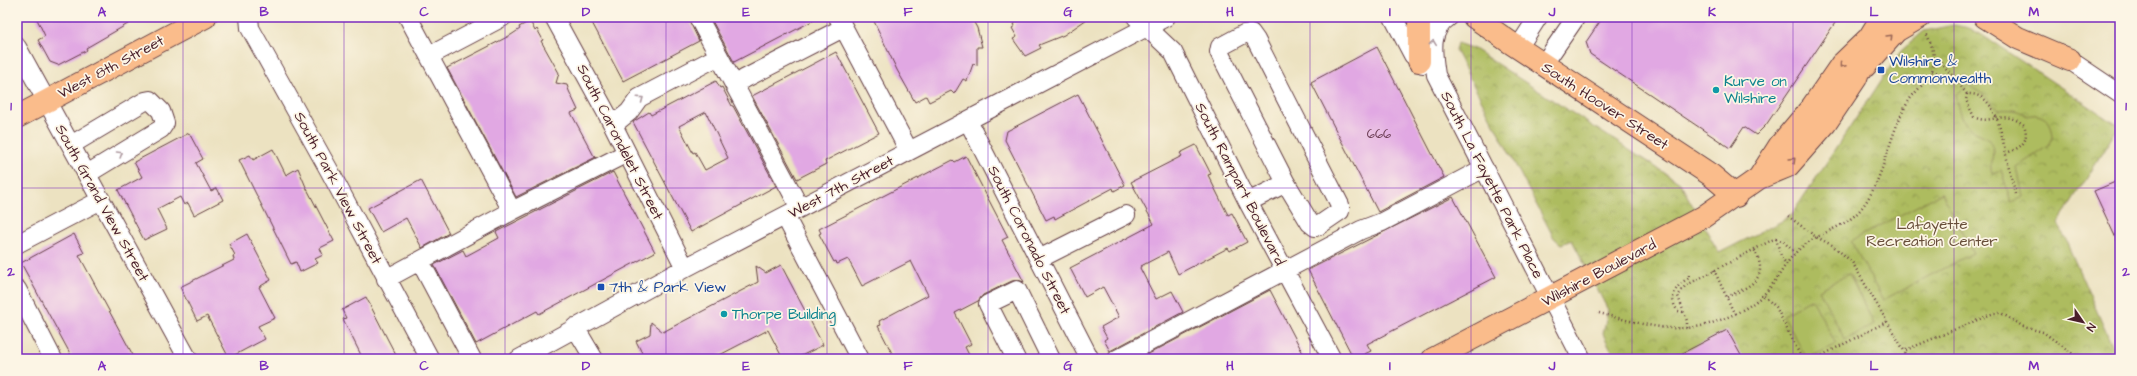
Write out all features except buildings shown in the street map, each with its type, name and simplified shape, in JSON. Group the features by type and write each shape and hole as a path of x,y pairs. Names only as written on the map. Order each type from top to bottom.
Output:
{"main road":[{"name":"West 8th Street","path":"17,117 205,17"},
{"path":"1419,61 1419,21 1422,17"},
{"name":"South Hoover Street","path":"1474,17 1518,48 1707,172 1736,196"},
{"name":"Wilshire Boulevard","path":"1434,359 1703,217 1736,196 1760,178 1788,166 1802,152 1825,124 1856,78 1869,38 1882,17"},
{"path":"1985,17 2018,38 2070,60"},
{"path":"1856,78 1878,49 1896,31 1922,24"},
{"name":"Wilshire Boulevard","path":"1760,178 1780,145 1808,112 1841,65 1869,38"}],"street":[{"name":"South Park View Street","path":"249,17 250,28 329,170 430,359"},
{"path":"408,17 512,211"},
{"path":"429,56 503,17"},
{"name":"South Carondelet Street","path":"554,17 613,124 685,268"},
{"path":"698,17 719,56 793,212 860,359"},
{"name":"West 7th Street","path":"518,359 685,268 968,121 1142,22 1166,17"},
{"name":"South La Fayette Park Place","path":"1393,17 1413,55 1436,75"},
{"name":"South La Fayette Park Place","path":"1449,17 1440,23 1432,41 1436,75 1582,359"},
{"path":"1518,48 1538,17"},
{"path":"1544,65 1576,17"},
{"path":"2005,17 2120,94"},
{"path":"744,79 840,22 909,151"},
{"name":"South Rampart Boulevard","path":"1142,22 1172,52 1248,202 1332,359"},
{"path":"1251,33 1256,40 1340,205 1340,212 1315,227 1310,223 1286,183 1219,52 1220,47 1244,34 1251,33"},
{"name":"South Grand View Street","path":"17,47 188,359"},
{"path":"613,124 629,112 639,98 719,56"},
{"path":"71,145 144,101 150,100 161,111 165,123 161,129 87,174"},
{"name":"South Coronado Street","path":"968,121 1090,359"},
{"path":"386,279 512,211 627,153"},
{"path":"1117,359 1285,270 1362,230 1382,222 1484,168"},
{"path":"1248,202 1286,183"},
{"path":"17,244 101,200"},
{"path":"1039,259 1126,214"},
{"path":"420,261 472,359"},
{"path":"17,289 54,359"},
{"path":"1016,359 988,304 1017,290 1051,359"},
{"path":"575,327 594,359"}],"path":[{"path":"1599,313 1661,328 1687,328 1711,323 1753,305 1764,296 1786,263 1795,253 1816,237 1852,218 1866,201 1901,115 1914,93 1932,71 1934,58 1933,46 1922,24"},
{"path":"1934,58 1940,61 1967,94 1966,100 1974,117 1982,120 2008,116 2018,120 2024,125 2026,133 2025,141 2020,148 2006,153"},
{"path":"1932,71 1948,77 1953,77"},
{"path":"1967,94 1980,96 1990,107 1996,118 2004,137 2006,153 2016,194"},
{"path":"1788,216 1816,237 1832,245 1852,262 1906,350 1909,359"},
{"path":"1687,328 1687,321 1679,300 1680,291 1685,286 1754,249 1776,239 1783,241 1795,253"},
{"path":"1776,239 1782,259 1786,263"},
{"path":"1727,298 1751,285 1758,276 1761,268 1760,260 1754,249"},
{"path":"1684,312 1678,312 1675,308 1673,296 1678,285 1689,278 1690,268"},
{"path":"1714,270 1734,313"},
{"path":"1764,296 1776,307 1802,359"},
{"path":"1906,350 1994,314 2001,313 2024,327 2043,332 2080,359"},
{"path":"1814,359 1888,322"}],"green space":[{"name":"Lafayette Recreation Center","path":"1954,25 1969,28 1982,35 2119,126 2058,223 2118,359 1616,359 1603,334 1608,310 1572,240 1561,244 1554,238 1455,50 1457,43 1474,49 1680,183 1719,253 1784,220 1792,214 1901,51 1924,31"},
{"path":"1968,85 1984,95 1998,110 2013,110 2027,116 2038,115 2049,123 2053,133 2053,138 2048,146 2017,167 2023,197 2011,202 2001,170 1993,173 1993,150 1991,143 1989,140 1968,127 1960,112 1956,95"},
{"path":"1942,193 1973,253 1883,300 1851,241"},
{"path":"1849,274 1874,324 1845,340 1819,290"},
{"path":"1812,299 1836,344 1807,359 1783,315"}],"place":[{"name":"Wilshire & Commonwealth","path":"1881,70"},
{"name":"Kurve on Wilshire","path":"1716,90"},
{"name":"7th & Park View","path":"601,287"},
{"name":"Thorpe Building","path":"724,314"}]}
